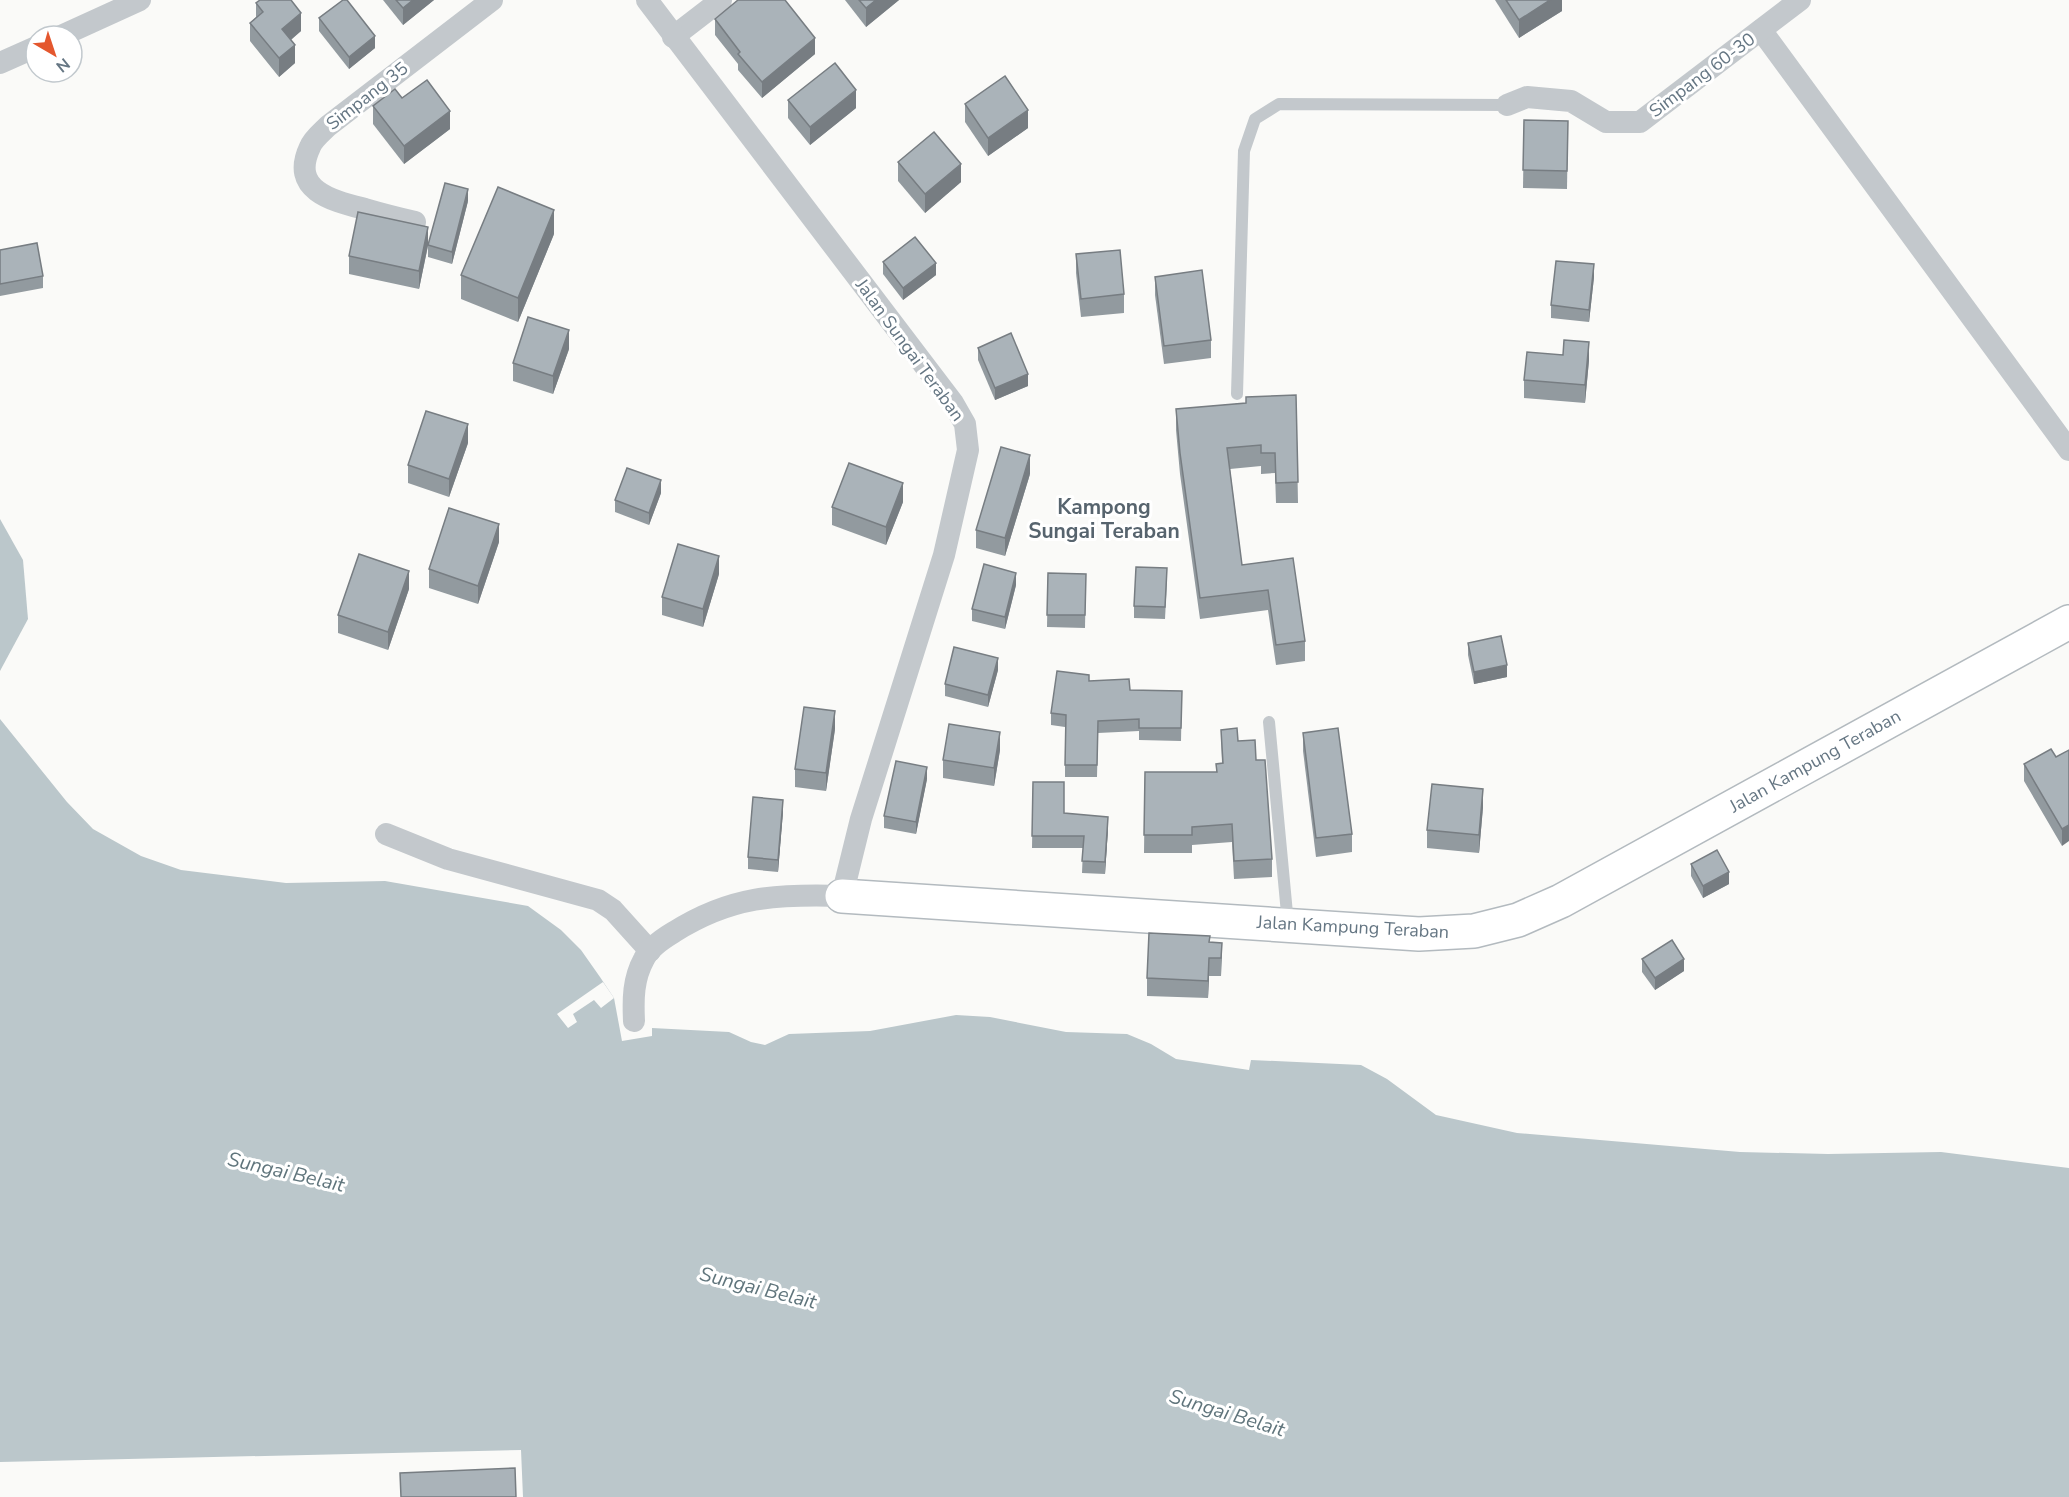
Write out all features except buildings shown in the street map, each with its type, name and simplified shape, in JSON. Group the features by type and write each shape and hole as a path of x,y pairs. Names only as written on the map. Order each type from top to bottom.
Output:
{"street":[{"path":"84,26 140,0"},
{"name":"Simpang 35","path":"415,222 326,198 314,190 307,180 304,165 310,145 328,126 492,0"},
{"name":"Jalan Sungai Teraban","path":"647,0 905,339 953,403 965,424 968,450 944,555 861,819 842,896"},
{"path":"673,37 721,0"},
{"name":"Simpang 60-30","path":"1507,105 1527,97 1571,101 1606,122 1640,122 1800,0"},
{"path":"1761,30 2069,450"},
{"path":"0,63 24,52"},
{"name":"Jalan Kampung Teraban","path":"634,1021 635,979 645,956 668,936 698,917 733,903 793,895 842,896 1419,934 1474,931 1518,920 1561,901 2069,622"},
{"path":"387,834 448,859 598,900 612,910 650,951"}],"lane":[{"path":"1237,394 1244,151 1255,119 1279,104 1507,105"},
{"path":"1269,722 1288,925"}],"water":[{"path":"0,519 23,560 28,619 0,671"},
{"name":"Sungai Belait","path":"0,719 67,802 93,829 141,856 181,870 286,883 385,881 528,906 561,930 581,950 600,977 614,998 622,1041 652,1036 652,1028 729,1032 751,1042 765,1045 789,1034 870,1031 956,1015 990,1017 1066,1032 1127,1034 1151,1044 1176,1059 1249,1070 1251,1060 1361,1065 1387,1079 1436,1115 1517,1133 1740,1152 1828,1154 1941,1152 2069,1168 2069,1497 523,1497 521,1450 0,1462"}],"pier":[{"path":"603,982 614,998 601,1008 594,1000 573,1014 577,1022 568,1028 557,1014"}],"district":[{"name":"Kampong Sungai Teraban","path":"1104,519"}]}
